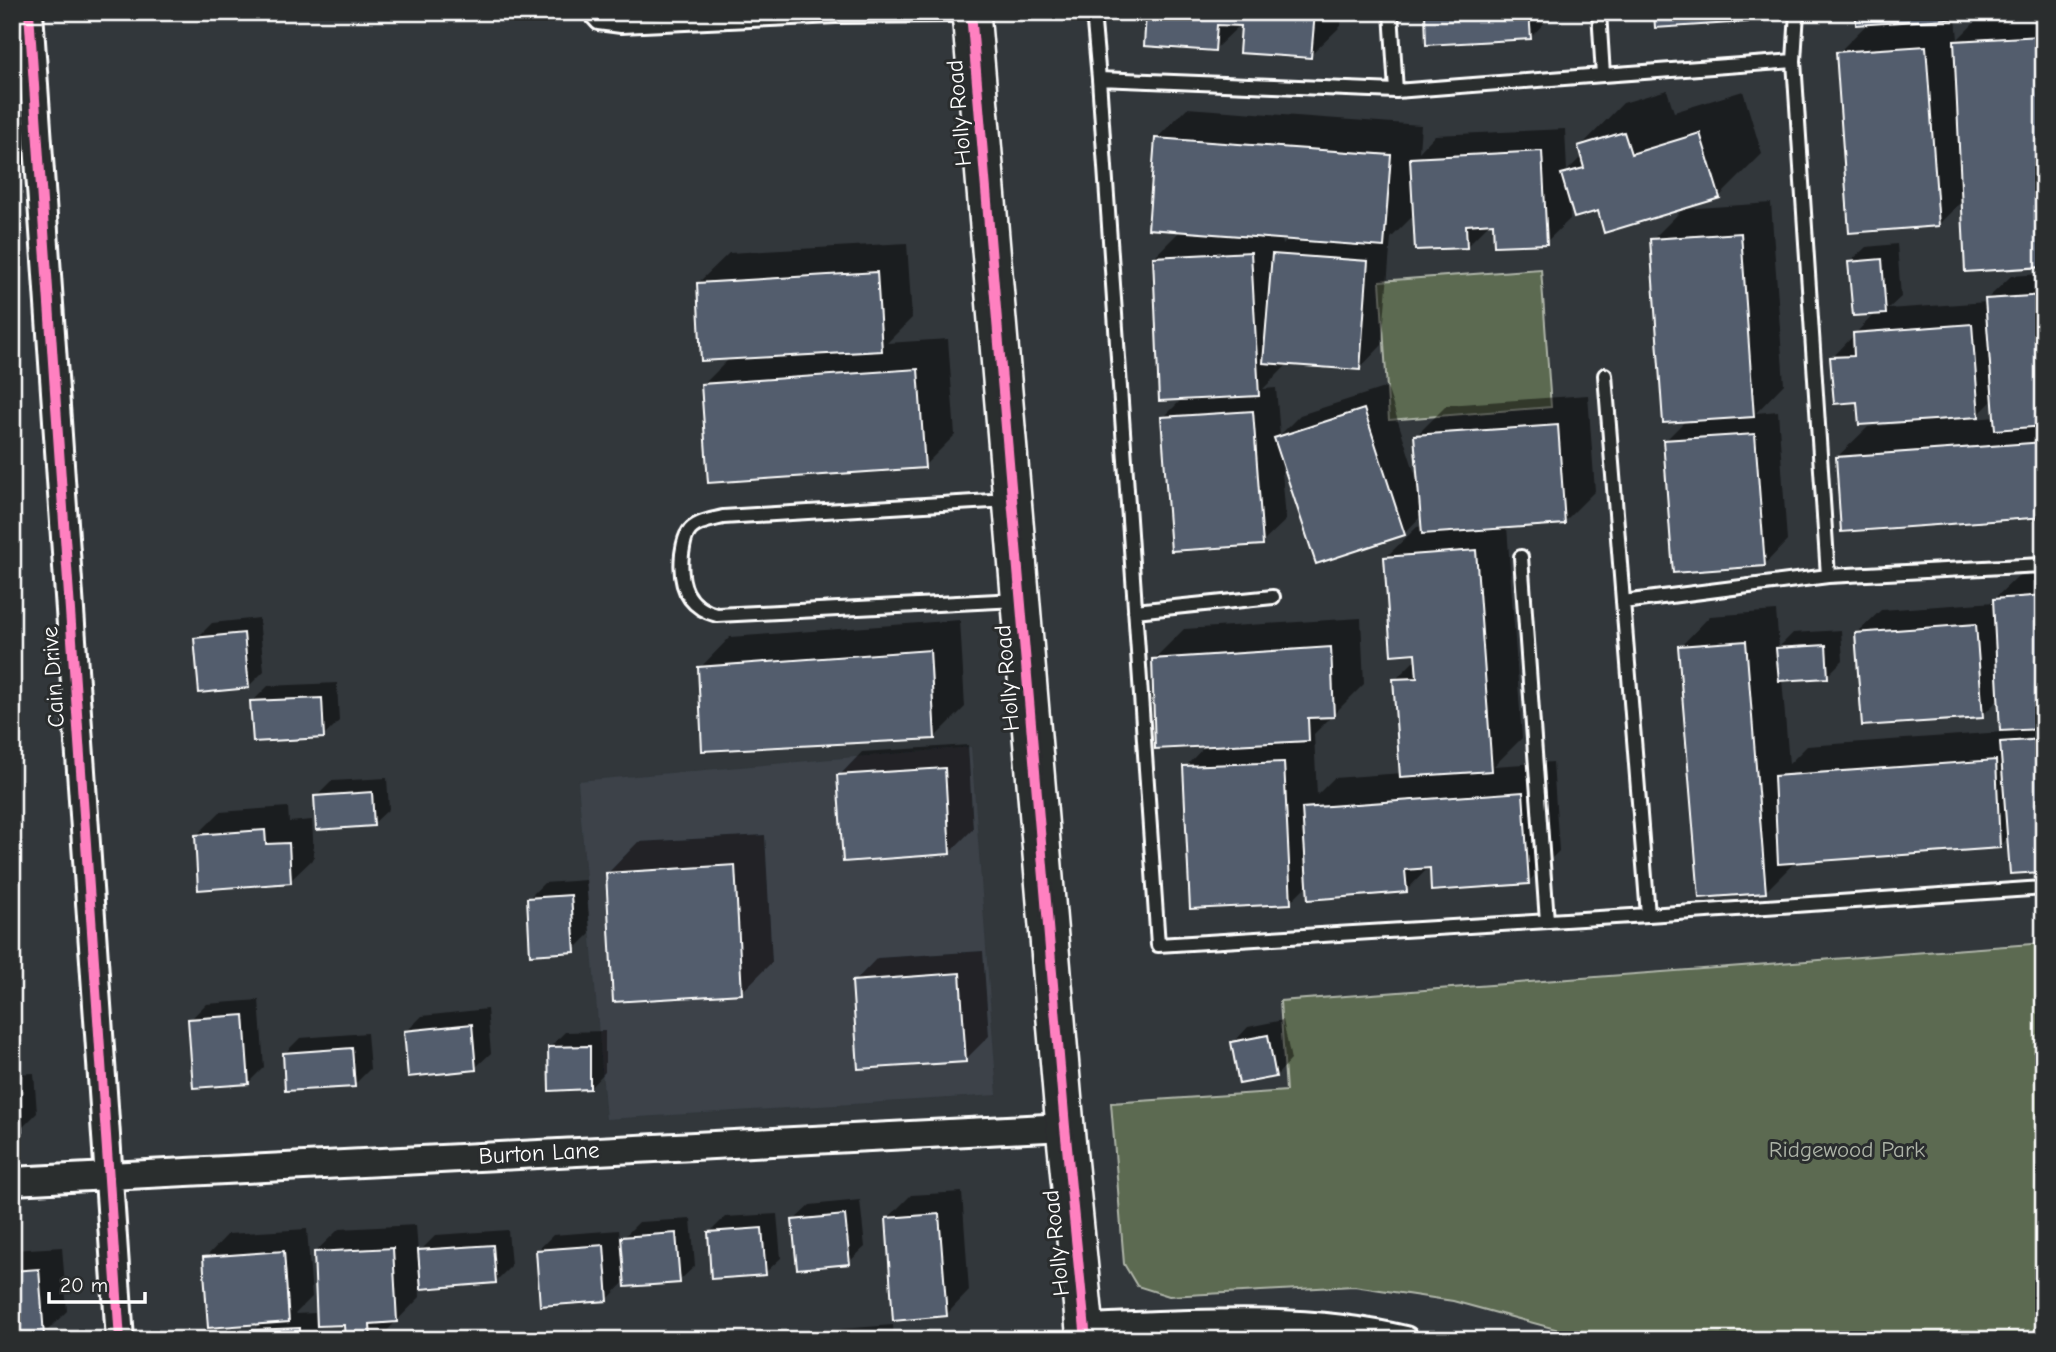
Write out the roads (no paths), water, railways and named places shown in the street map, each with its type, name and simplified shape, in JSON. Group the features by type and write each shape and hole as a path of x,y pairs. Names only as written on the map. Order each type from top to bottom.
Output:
{"main road":[{"name":"Holly Road","path":"971,14 1065,1127 1086,1334"}],"street":[{"name":"Cain Drive","path":"29,12 120,1340"},
{"name":"Burton Lane","path":"12,1181 1065,1127"},
{"path":"1086,1334 1236,1323 1405,1340"}],"lane":[{"path":"588,12 598,23 621,26 836,14 971,14"},
{"path":"1093,12 1158,945 2044,888"},
{"path":"1391,12 1396,91"},
{"path":"1599,12 1603,75"},
{"path":"1797,12 1794,61 1828,576"},
{"path":"1099,79 1396,91 1794,61"},
{"path":"1605,375 1648,915"},
{"path":"1013,499 723,517 700,523 688,531 681,569 683,589 704,611 717,615 1021,600"},
{"path":"1521,557 1547,921"},
{"path":"1623,602 1828,576 2044,565"},
{"path":"1135,611 1273,597"}],"park label":[{"name":"Ridgewood Park","path":"1847,1149"}]}
